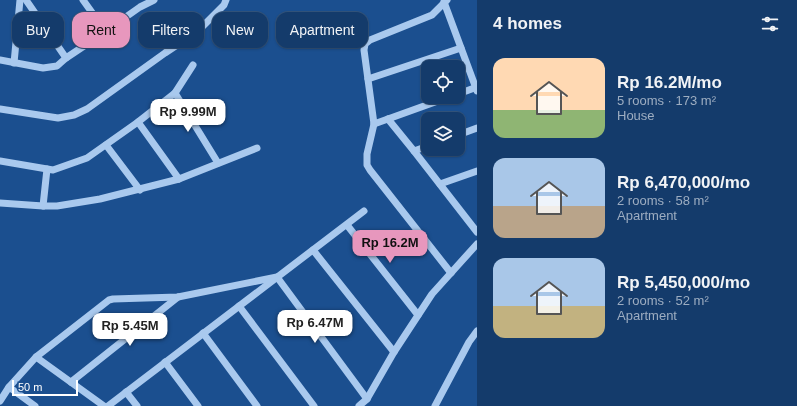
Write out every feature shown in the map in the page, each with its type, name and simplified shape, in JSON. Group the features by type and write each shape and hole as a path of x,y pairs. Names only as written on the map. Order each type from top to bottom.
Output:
{"street":[{"path":"14,62 20,0"},
{"path":"26,0 66,58"},
{"path":"83,0 92,12"},
{"path":"135,0 140,7"},
{"path":"130,14 154,0"},
{"path":"0,109 58,118 74,115 88,109 198,31 224,5 226,0"},
{"path":"451,273 367,165 367,154 374,124 364,50 365,44 432,15 445,1 476,89 465,92"},
{"path":"0,60 44,68 56,66 81,48"},
{"path":"368,79 461,48"},
{"path":"0,161 53,170 87,158 138,122 175,93 193,65"},
{"path":"175,93 218,163"},
{"path":"374,124 430,104"},
{"path":"388,119 440,184 474,222 477,232"},
{"path":"138,122 179,179"},
{"path":"465,132 477,128"},
{"path":"106,145 140,190"},
{"path":"0,203 57,206 100,199 179,179 256,148"},
{"path":"414,151 421,148"},
{"path":"43,206 47,169"},
{"path":"440,184 477,171"},
{"path":"108,406 364,211"},
{"path":"346,225 418,315"},
{"path":"359,406 367,399 394,352 432,294 477,244"},
{"path":"313,250 394,352"},
{"path":"0,401 9,387 36,357 108,300 178,297 277,277"},
{"path":"277,277 367,399"},
{"path":"70,382 178,297"},
{"path":"239,306 314,406"},
{"path":"435,406 469,342 477,331"},
{"path":"203,334 257,406"},
{"path":"36,357 104,406"},
{"path":"165,362 198,406"},
{"path":"9,387 35,406"},
{"path":"126,392 137,406"}]}
